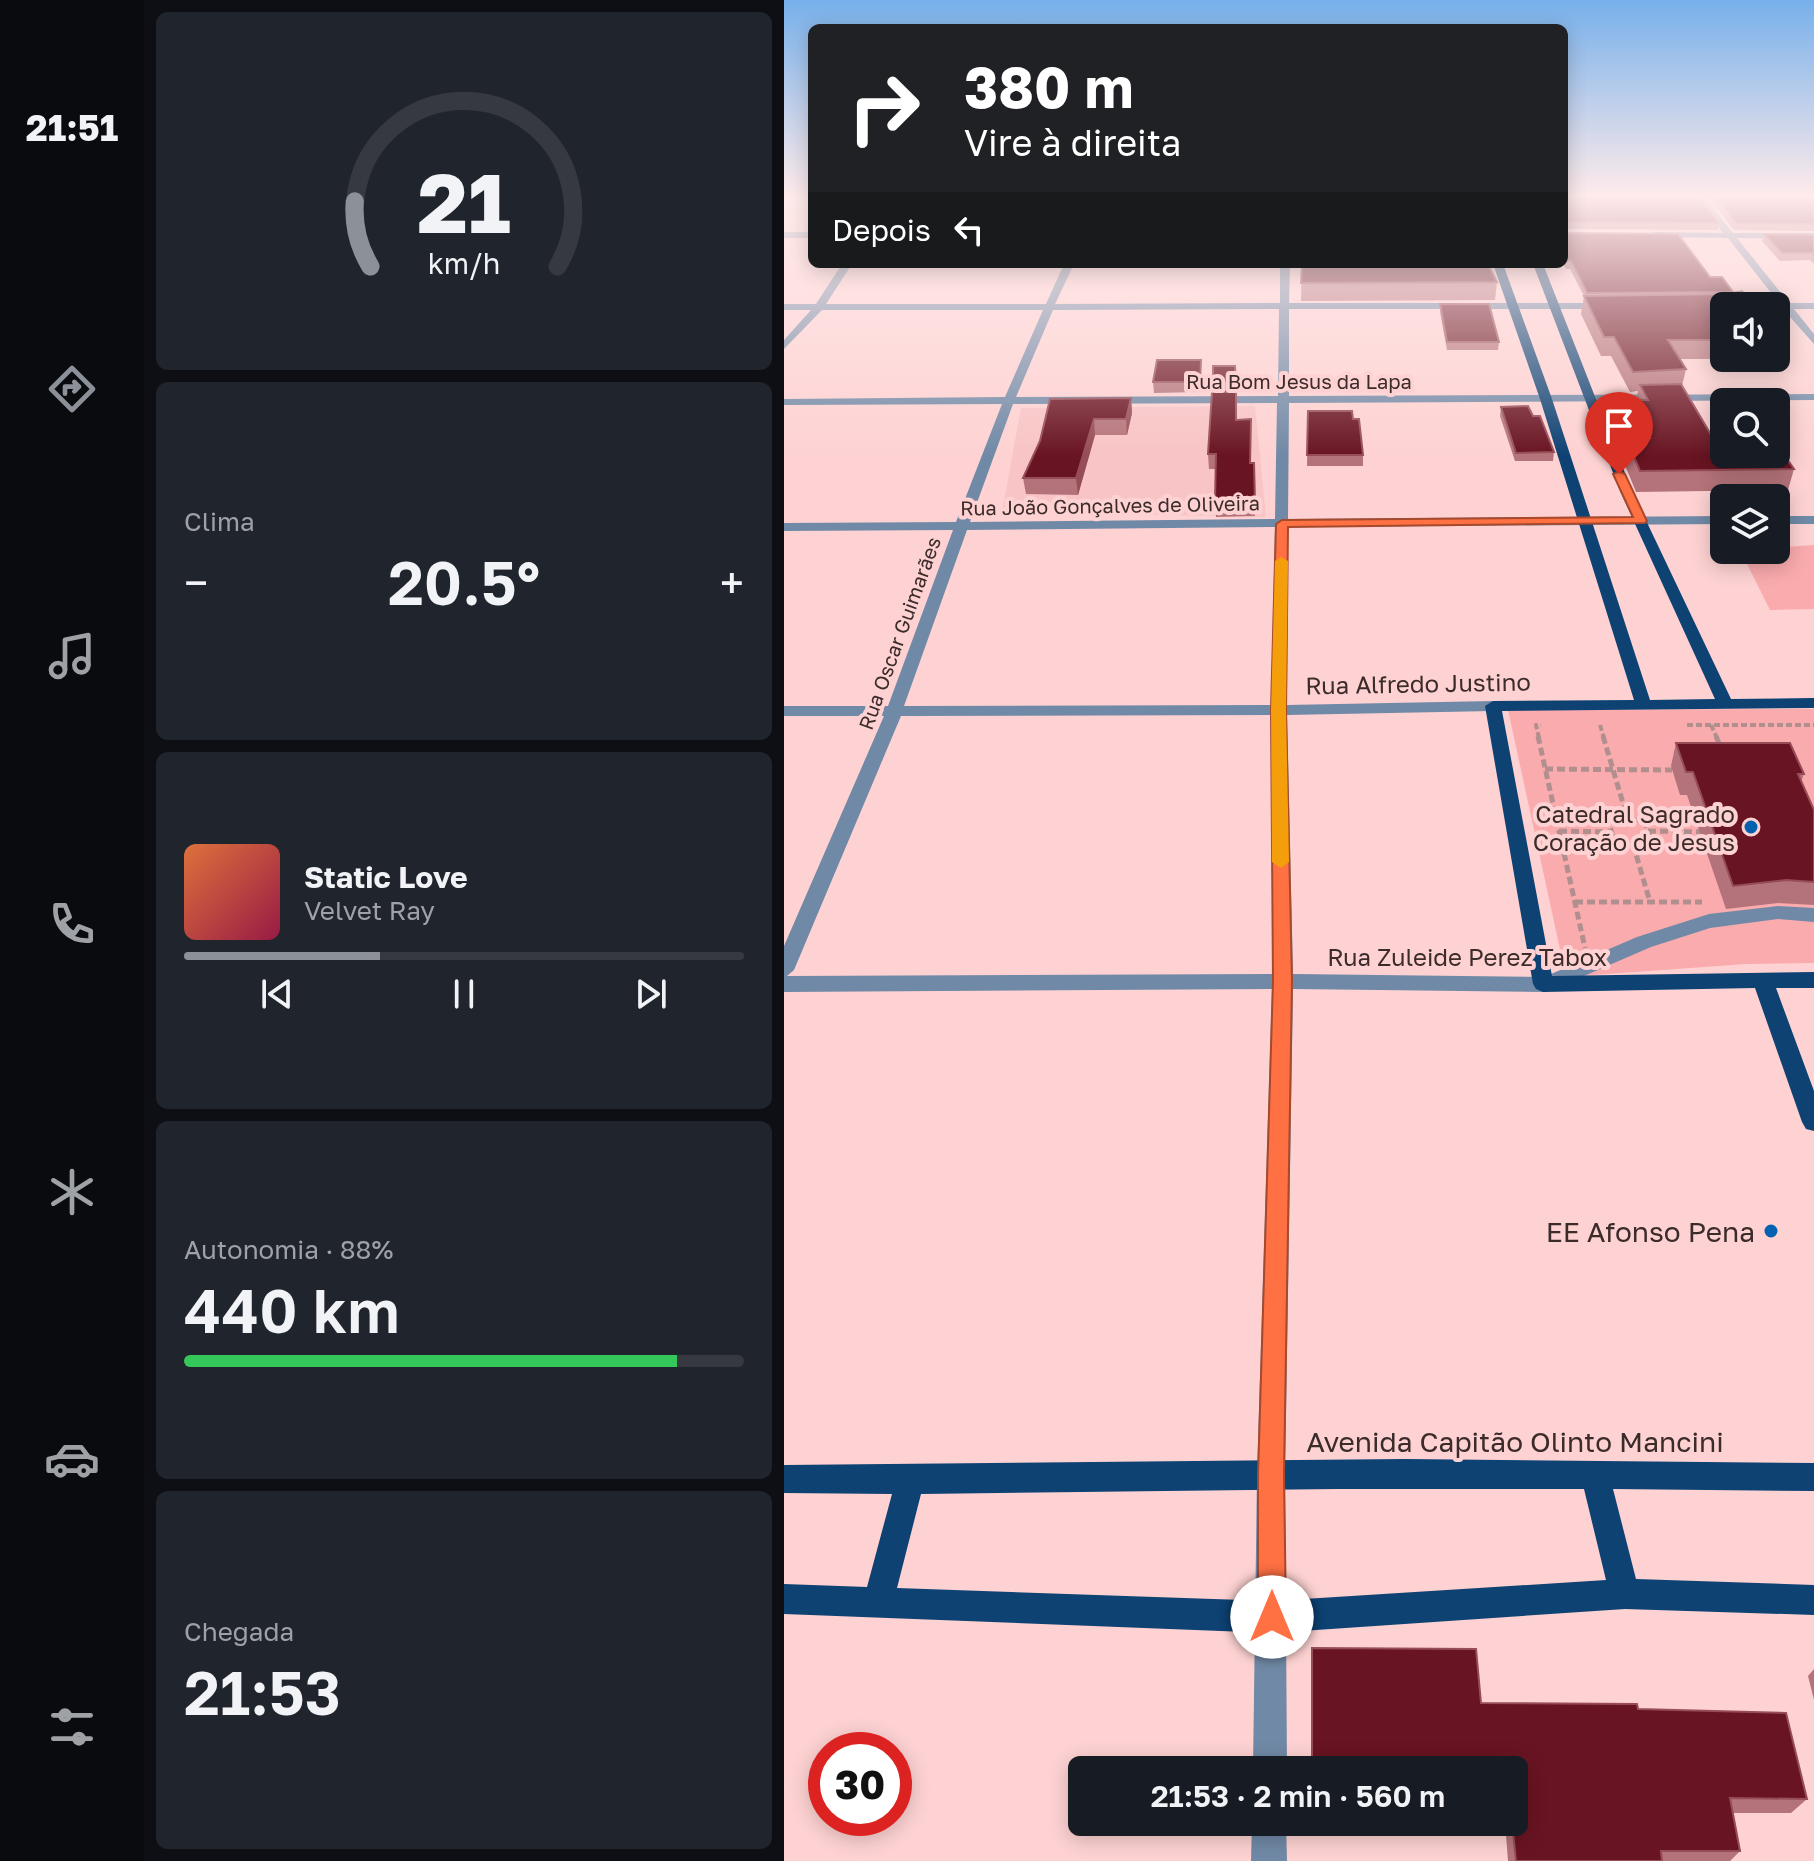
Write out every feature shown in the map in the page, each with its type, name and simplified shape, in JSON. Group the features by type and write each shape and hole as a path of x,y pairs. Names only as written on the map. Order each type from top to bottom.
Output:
{"main road":[{"path":"1505,282 1546,399 1643,703"},
{"path":"1545,282 1593,399 1612,457 1725,703"},
{"name":"Rua Alfredo Justino","path":"1493,706 1814,703"},
{"path":"1493,706 1545,984"},
{"name":"Rua Zuleide Perez Tabox","path":"1545,984 1814,980"},
{"path":"1763,982 1814,1122"},
{"path":"1595,1474 1625,1594"},
{"name":"Avenida Capitão Olinto Mancini","path":"784,1479 910,1482 1271,1475 1595,1474 1814,1477"},
{"path":"878,1601 910,1482"},
{"path":"784,1599 1272,1617 1625,1594 1814,1600"}],"street":[{"path":"784,346 819,307 835,282"},
{"name":"Rua Oscar Guimarães","path":"784,970 894,710 959,527 1008,402 1060,282"},
{"path":"1270,1756 1271,1475 1283,981 1279,710 1285,282"},
{"path":"784,307 1616,306"},
{"path":"1790,306 1814,306"},
{"path":"1790,311 1814,341"},
{"name":"Rua Bom Jesus da Lapa","path":"784,402 1814,397"},
{"name":"Rua João Gonçalves de Oliveira","path":"784,527 1710,520"},
{"path":"1790,520 1814,520"},
{"name":"Rua Alfredo Justino","path":"784,711 1279,710 1493,706"},
{"path":"1545,984 1661,935 1718,917 1778,910 1814,915"},
{"name":"Rua Zuleide Perez Tabox","path":"784,984 1283,981 1545,984"},
{"path":"1269,1836 1269,1861"}],"path":[{"path":"1548,725 1536,725 1587,957"},
{"path":"1587,725 1616,725"},
{"path":"1600,725 1628,820"},
{"path":"1679,725 1814,725"},
{"path":"1711,725 1723,752"},
{"path":"1545,769 1672,770"},
{"path":"1608,820 1644,820 1648,831 1653,844 1615,844 1608,820"},
{"path":"1559,831 1612,832"},
{"path":"1648,831 1714,832"},
{"path":"1633,844 1650,902"},
{"path":"1575,902 1708,902"}],"shaded area":[{"path":"1255,406 1266,517 1002,512 1021,408"},
{"path":"1814,545 1814,609 1770,610 1747,564 1790,564 1790,547"},
{"path":"1814,709 1814,963 1746,964 1566,977 1508,710"}],"building":[{"path":"1301,282 1497,282 1301,283"},
{"path":"1581,282 1726,282 1733,292 1587,293"},
{"path":"1710,294 1710,340 1668,340 1686,369 1633,372 1614,337 1604,337 1584,296"},
{"path":"1440,304 1489,304 1499,342 1447,342"},
{"path":"1157,360 1201,360 1200,382 1153,382"},
{"path":"1213,366 1235,366 1236,382 1213,382"},
{"path":"1681,384 1710,433 1710,468 1790,468 1790,463 1794,469 1640,471 1626,438 1650,438 1636,409 1640,409 1636,400 1648,400 1640,385"},
{"path":"1212,392 1236,392 1236,420 1251,419 1250,463 1254,463 1255,501 1215,501 1216,454 1208,454"},
{"path":"1131,398 1126,419 1094,419 1076,478 1023,478 1040,441 1050,399"},
{"path":"1528,406 1533,416 1540,416 1554,452 1516,453 1501,407"},
{"path":"1308,411 1352,411 1353,419 1359,419 1363,455 1307,455"},
{"name":"Catedral Sagrado Coração de Jesus","path":"1676,743 1790,743 1804,774 1798,774 1814,810 1814,882 1786,880 1733,886 1693,772 1686,772"},
{"path":"1312,1648 1476,1649 1481,1703 1637,1704 1638,1709 1786,1713 1807,1799 1730,1798 1740,1851 1661,1851 1662,1861 1516,1861 1513,1836 1528,1836 1528,1756 1312,1756"}],"slow traffic":[{"path":"1281,561 1281,862"}],"place":[{"name":"Catedral Sagrado Coração de Jesus","path":"1751,827"},
{"name":"EE Afonso Pena","path":"1771,1231"}],"route":[{"path":"1272,1617 1271,1475 1283,981 1279,710 1282,524 1641,521 1619,474"}]}
